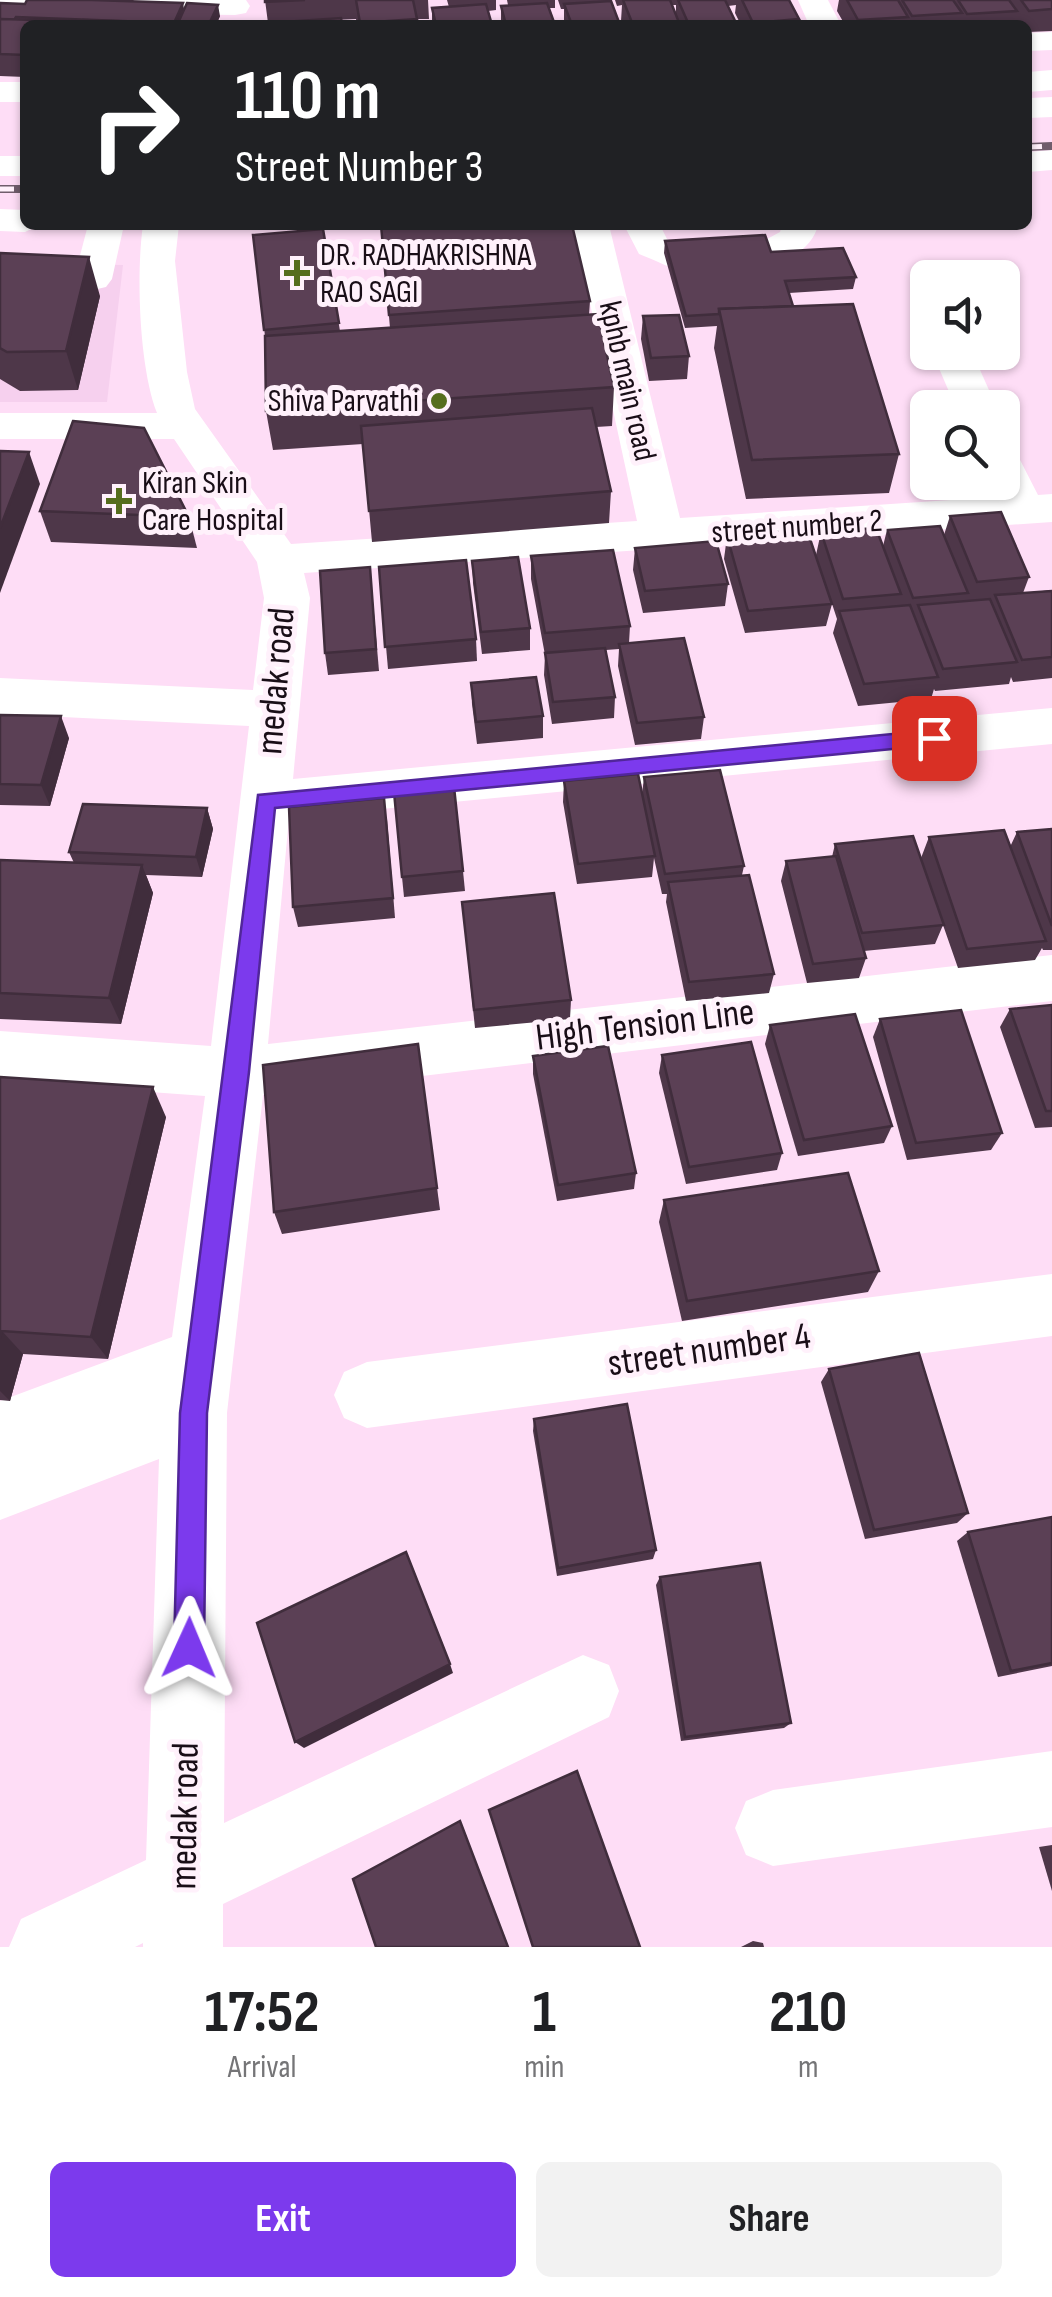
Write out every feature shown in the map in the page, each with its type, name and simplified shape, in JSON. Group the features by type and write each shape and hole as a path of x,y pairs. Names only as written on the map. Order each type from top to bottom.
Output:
{"main road":[{"path":"0,3 233,10"},
{"path":"0,276 94,279 105,230"},
{"name":"medak road","path":"160,230 156,251 178,407 279,560 287,598 237,1072 197,1385 183,1915"},
{"path":"644,230 652,246 694,263 764,258 797,237 799,230"},
{"name":"kphb main road","path":"581,236 662,537"},
{"path":"0,396 178,407"},
{"path":"0,426 178,407"},
{"path":"1020,487 1038,510"},
{"name":"street number 2","path":"279,560 1038,510"},
{"path":"0,696 275,708"},
{"path":"265,801 1052,726"},
{"name":"High Tension Line","path":"0,1056 237,1072 1052,978"},
{"name":"street number 4","path":"367,1396 1052,1305"},
{"path":"0,1434 197,1385"},
{"path":"0,1486 197,1385"},
{"path":"49,1947 183,1915 583,1691"},
{"path":"773,1828 1052,1790"}],"shaded area":[{"path":"0,263 123,265 107,402 0,402"}],"building":[{"path":"27,0 183,3 175,20 0,19 0,3 25,4"},
{"path":"356,0 413,0 417,19 403,20 359,20"},
{"path":"623,0 670,0 678,20 631,20"},
{"path":"678,0 725,0 735,20 687,20"},
{"path":"742,0 789,0 799,19 788,20 752,20"},
{"path":"847,0 898,0 908,17 858,20"},
{"path":"902,0 953,0 962,13 912,16"},
{"path":"958,0 1009,0 1017,11 967,14"},
{"path":"1021,0 1052,0 1052,9 1029,11"},
{"path":"611,1 618,20 570,20 564,4"},
{"path":"187,3 218,5 211,20 179,20"},
{"path":"547,3 553,20 505,20 501,6"},
{"path":"486,4 491,20 435,20 432,8"},
{"path":"0,19 38,20 20,20 20,55 0,54"},
{"path":"323,230 339,323 264,330 253,235"},
{"path":"381,230 573,230 590,301 389,315"},
{"path":"765,235 771,252 843,248 856,277 785,281 793,306 719,309 719,314 686,316 665,241"},
{"path":"0,253 89,257 66,351 7,352 0,348"},
{"path":"853,304 899,454 752,460 719,309"},
{"path":"598,314 614,387 266,411 265,336"},
{"path":"679,315 689,356 651,358 643,316"},
{"path":"592,408 611,491 369,511 361,426"},
{"path":"73,421 144,428 189,517 40,511"},
{"path":"0,451 29,452 0,528"},
{"path":"1001,512 1029,577 977,582 950,516"},
{"path":"940,526 968,593 913,598 887,530"},
{"path":"876,528 901,594 843,599 821,532"},
{"path":"807,530 832,604 748,611 727,536"},
{"path":"716,541 728,584 645,591 635,548"},
{"path":"613,550 630,626 545,633 531,556"},
{"path":"518,557 530,628 481,632 472,561"},
{"path":"466,560 476,639 385,647 379,567"},
{"path":"370,567 376,649 325,653 320,571"},
{"path":"1052,591 1052,657 1022,660 995,595"},
{"path":"990,599 1017,662 943,669 918,605"},
{"path":"910,605 938,677 864,684 839,611"},
{"path":"684,638 704,717 637,723 619,644"},
{"path":"605,648 615,697 553,702 545,653"},
{"path":"536,677 543,716 476,722 471,683"},
{"path":"0,715 61,716 41,785 0,784"},
{"path":"720,770 744,866 665,874 644,777"},
{"path":"638,774 655,856 578,864 564,781"},
{"path":"454,787 463,871 402,877 394,792"},
{"path":"384,798 393,898 293,907 289,807"},
{"path":"83,804 207,808 196,857 69,852"},
{"path":"1052,829 1052,926 1017,832"},
{"path":"1004,830 1046,941 967,949 929,837"},
{"path":"913,836 944,925 862,933 835,844"},
{"path":"836,856 866,958 813,964 786,861"},
{"path":"0,860 142,865 109,998 0,993"},
{"path":"749,875 774,974 689,982 668,882"},
{"path":"554,893 571,1000 474,1010 462,902"},
{"path":"1052,1005 1052,1111 1046,1111 1010,1009"},
{"path":"961,1010 1002,1133 916,1143 880,1019"},
{"path":"855,1014 892,1126 804,1140 770,1025"},
{"path":"751,1042 782,1153 689,1167 662,1055"},
{"path":"418,1044 437,1188 274,1212 263,1065"},
{"path":"608,1046 636,1173 558,1185 533,1056"},
{"path":"0,1077 153,1087 91,1337 2,1331 0,1338"},
{"path":"848,1173 879,1271 687,1301 664,1200"},
{"path":"919,1353 968,1513 874,1530 829,1369"},
{"path":"627,1404 656,1550 558,1568 534,1419"},
{"path":"1052,1517 1052,1663 1011,1671 968,1532"},
{"path":"406,1552 450,1664 295,1742 257,1623"},
{"path":"760,1563 791,1723 685,1737 660,1577"},
{"path":"577,1771 640,1947 533,1947 489,1810"},
{"path":"460,1821 508,1947 376,1947 353,1879"}],"railway":[{"path":"1032,147 1052,146"},
{"path":"0,189 20,189"}],"place":[{"name":"DR. RADHAKRISHNA RAO SAGI","path":"297,273"},
{"name":"Shiva Parvathi","path":"439,401"},
{"name":"Kiran Skin Care Hospital","path":"119,501"}],"route":[{"path":"189,1648 194,1413 237,1072 265,801 934,738"}]}
